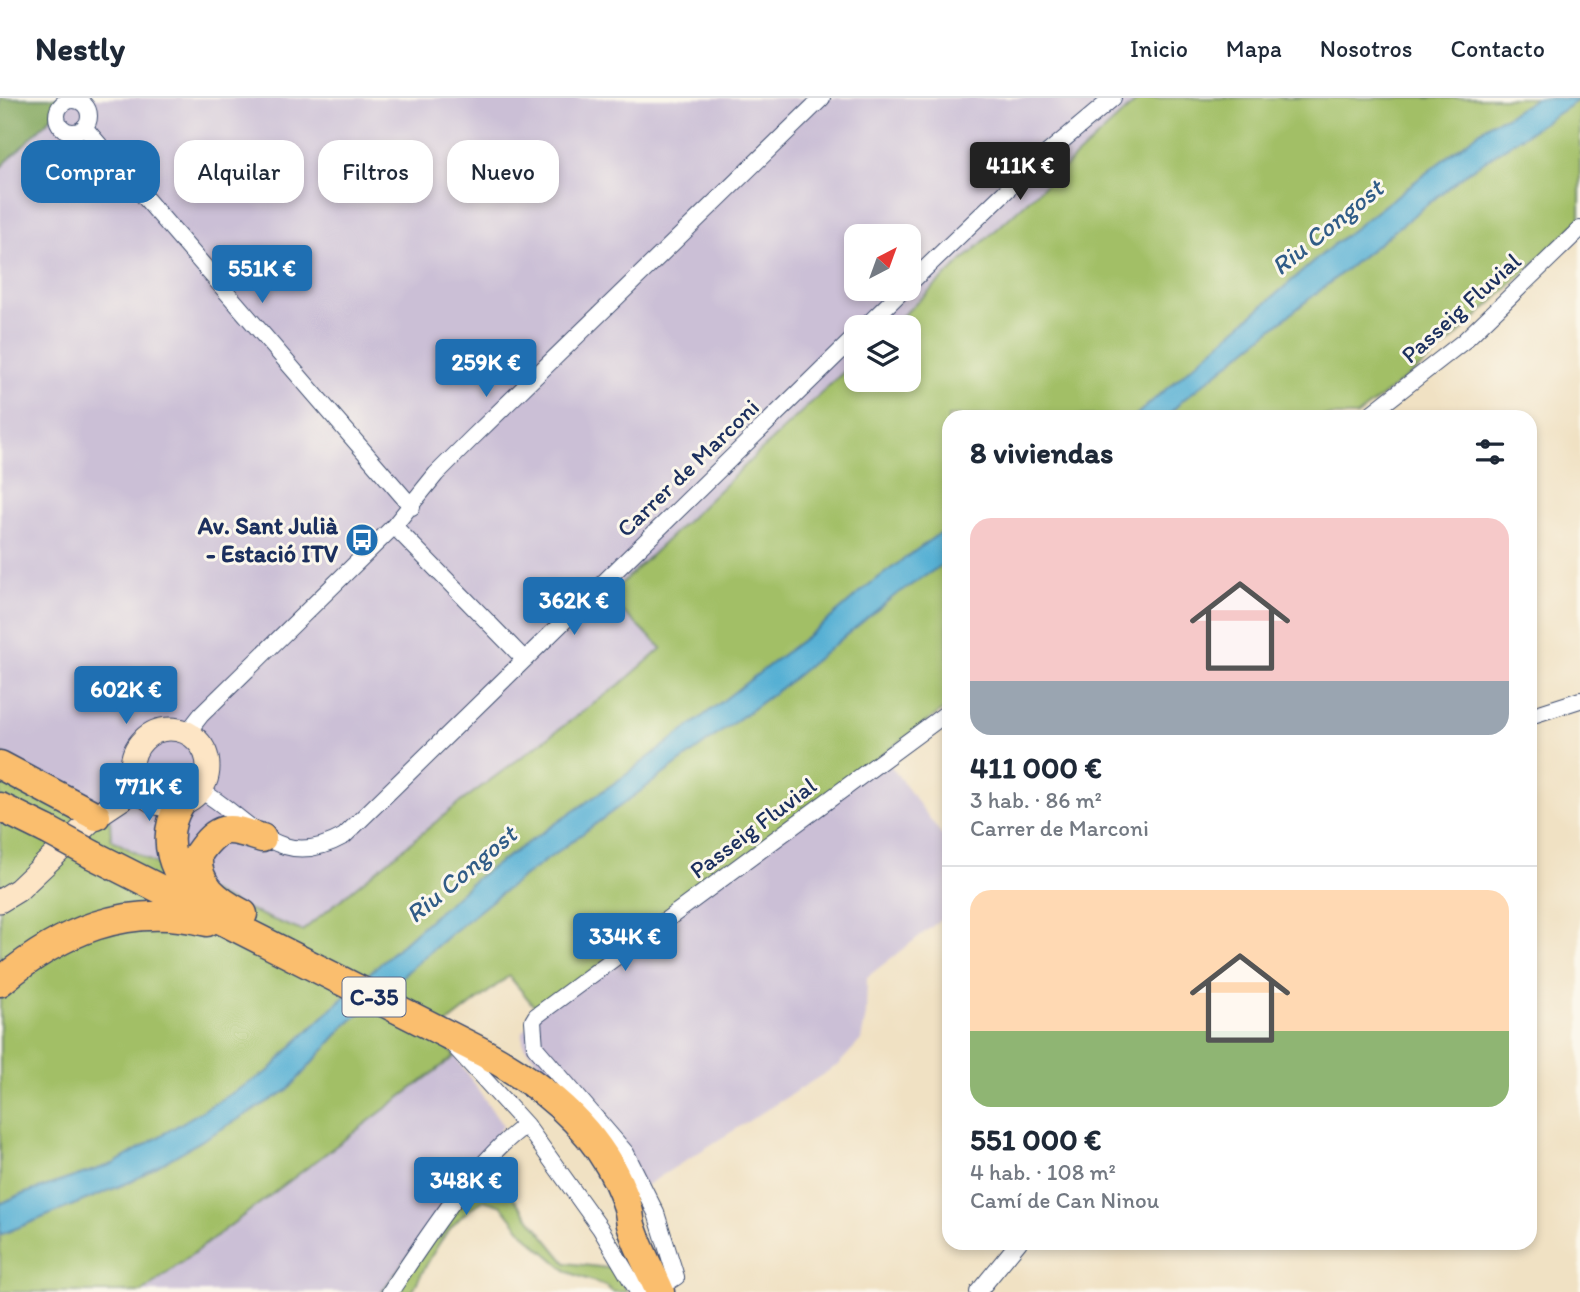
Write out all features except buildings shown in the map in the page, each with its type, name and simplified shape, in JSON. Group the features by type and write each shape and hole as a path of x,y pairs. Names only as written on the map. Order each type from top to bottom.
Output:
{"highway":[{"path":"0,765 96,816"},
{"path":"190,797 170,825 168,835 179,871 198,894 247,916 257,937"},
{"name":"C-35","path":"0,807 518,1072 548,1094 578,1122 600,1151 671,1287"},
{"path":"226,905 202,882 198,854 214,835 231,828 262,838"},
{"path":"0,982 23,963 69,936 106,921 166,915 196,920 257,937"},
{"path":"0,993 28,968 36,956"}],"street":[{"path":"187,733 201,715 394,526 436,474 471,439 822,98"},
{"path":"921,273 1032,166 1113,98"},
{"path":"72,99 84,100 89,114 84,127 75,132 65,130 57,117 59,107 72,99"},
{"path":"84,127 412,507"},
{"name":"Passeig Fluvial","path":"1376,410 1464,341 1580,229"},
{"path":"877,315 892,301"},
{"name":"Carrer de Marconi","path":"262,838 288,848 303,849 331,844 344,836 844,348"},
{"path":"394,526 524,659"},
{"path":"1537,714 1580,700"},
{"name":"Passeig Fluvial","path":"671,1287 656,1213 626,1153 535,1047 533,1021 536,1016 942,716"},
{"path":"177,729 187,733 202,745 208,773 190,797 171,805 152,801 138,788 132,766 138,745 155,731 177,729"},
{"path":"0,916 9,896 96,816 138,788"},
{"path":"190,797 220,802 262,838"},
{"path":"454,1046 526,1125 600,1228 638,1292"},
{"path":"390,1292 466,1187 510,1136 526,1125"},
{"path":"978,1292 1013,1250"}],"shaded area":[{"path":"63,98 1140,98 921,299 921,224 844,224 844,301 918,301 903,315 844,315 844,371 607,597 662,648 623,682 458,804 302,931 259,915 111,839 110,821 0,753 0,168 21,147 21,203 160,203 160,140 29,140 51,118"},
{"path":"882,754 942,835 942,919 867,977 866,1015 861,1040 838,1065 637,1191 614,1147 524,1046 522,1033 538,1011"},
{"path":"455,1056 503,1126 382,1292 142,1292"}],"green space":[{"path":"0,98 63,98 51,118 29,140 21,140 21,147 0,168"},
{"path":"1140,98 1536,98 1491,123 1333,245 1142,410 942,410 942,533 870,584 827,621 626,775 478,877 375,968 269,1071 113,1164 0,1204 0,753 93,803 110,821 111,839 205,889 302,931 458,804 623,682 662,648 607,597 844,371 844,392 921,392 921,315 903,315"},
{"path":"1580,99 1580,220 1435,356 1364,410 1173,410 1183,400 1469,171"},
{"path":"942,565 942,710 538,1011 509,976 435,1033 455,1056 142,1292 0,1292 0,1235 132,1181 288,1090 344,1027 447,937 500,894 785,685 894,596"},
{"path":"480,1157 566,1263 616,1269 628,1292 613,1292 606,1286 568,1272 526,1236 502,1206 484,1200 460,1218 441,1240 412,1292 382,1292"}],"water":[{"path":"1536,98 1580,99 1469,171 1173,410 1142,410 1333,245 1491,123"},
{"path":"942,533 942,565 894,596 785,685 500,894 344,1027 288,1090 132,1181 0,1235 0,1204 113,1164 269,1071 375,968 478,877 626,775 827,621 870,584"}],"place":[{"name":"Av. Sant Julià - Estació ITV","path":"362,540"}],"water label":[{"name":"Riu Congost","path":"1327,227"},
{"name":"Riu Congost","path":"461,874"}]}
